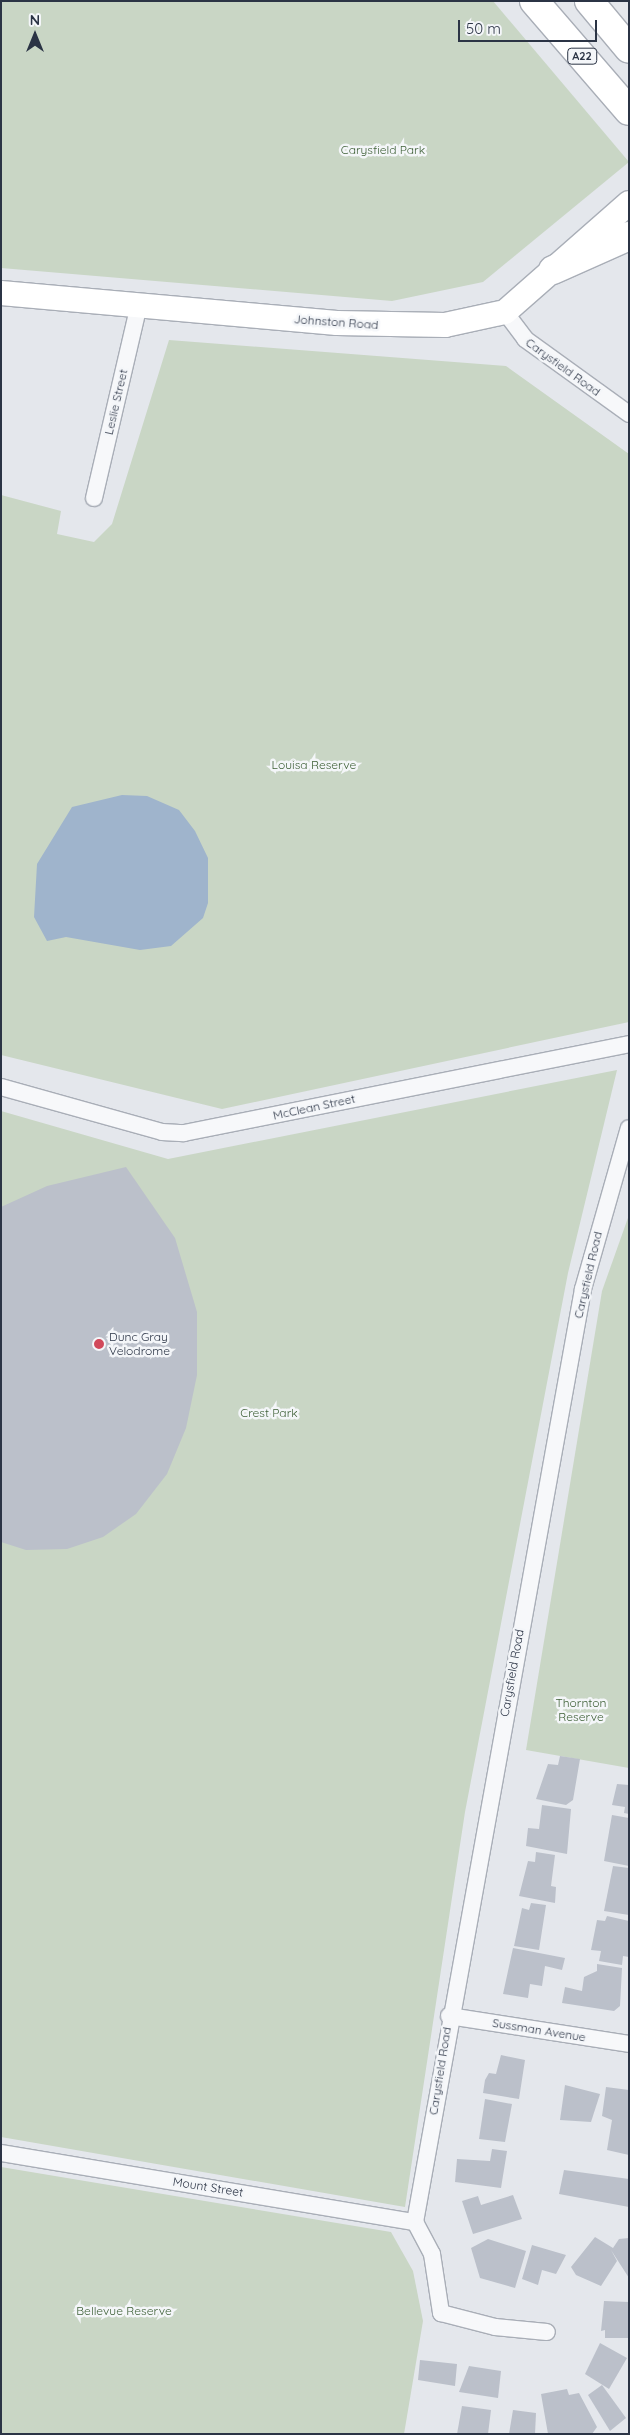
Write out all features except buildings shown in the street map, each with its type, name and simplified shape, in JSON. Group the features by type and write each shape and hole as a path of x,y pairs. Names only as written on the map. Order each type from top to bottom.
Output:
{"highway":[{"name":"A22","path":"534,1 629,111"},
{"path":"588,1 629,49"},
{"path":"553,270 629,236"}],"street":[{"name":"Johnston Road","path":"1,293 412,326 445,325 505,312 629,203"},
{"name":"Leslie Street","path":"94,498 139,305"},
{"name":"Carysfield Road","path":"505,312 524,339 629,414"},
{"name":"McClean Street","path":"1,1087 162,1132 184,1134 629,1044"},
{"name":"Carysfield Road","path":"415,2222 449,2016 583,1289 629,1128"},
{"name":"Sussman Avenue","path":"449,2016 629,2044"},
{"name":"Mount Street","path":"1,2153 415,2222"},
{"path":"415,2222 432,2254 441,2313 495,2327 547,2332"}],"green space":[{"name":"Carysfield Park","path":"1,1 493,1 629,162 483,282 392,301 1,268"},
{"name":"Louisa Reserve","path":"169,340 506,366 629,454 629,1022 222,1109 1,1055 1,495 61,511 57,534 94,542 112,524"},
{"name":"Crest Park","path":"617,1070 568,1273 465,1812 405,2207 1,2137 1,1111 168,1159"},
{"name":"Thornton Reserve","path":"629,1215 629,1768 526,1750 602,1291"},
{"name":"Bellevue Reserve","path":"1,2167 391,2232 413,2271 423,2321 404,2434 1,2434"}],"water":[{"path":"122,795 147,796 179,810 195,831 208,858 208,903 203,918 171,946 140,950 66,937 47,941 34,917 37,864 72,807"}],"place":[{"name":"Dunc Gray Velodrome","path":"99,1344"}]}
